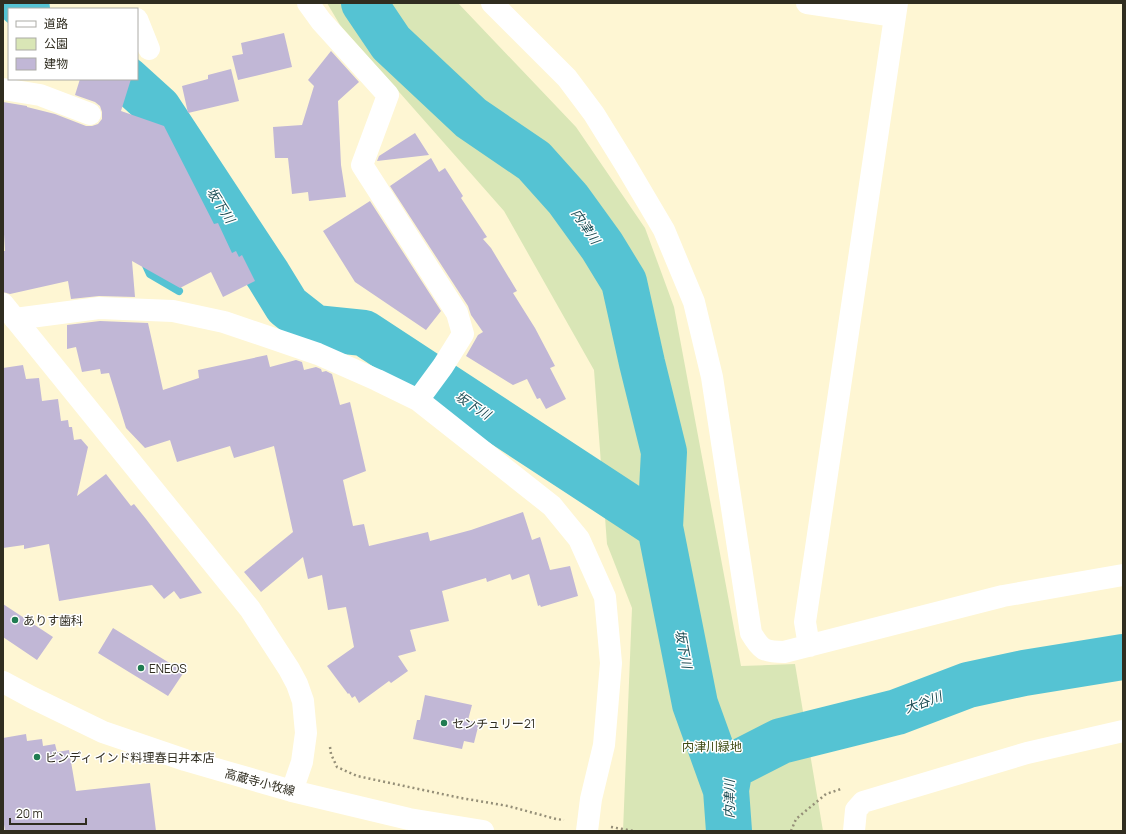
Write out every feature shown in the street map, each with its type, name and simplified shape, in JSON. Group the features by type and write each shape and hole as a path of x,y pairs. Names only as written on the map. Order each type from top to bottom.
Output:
{"street":[{"path":"308,3 321,21 388,95 362,165 457,312 463,334 420,396"},
{"path":"492,3 571,84 594,114 664,230 694,302 712,378 751,633 759,646 770,652 784,652 1002,596 1123,575"},
{"path":"807,3 896,10 805,622 809,646"},
{"path":"138,22 149,49"},
{"path":"3,89 40,95 90,114"},
{"path":"9,312 99,308 174,311 224,322 318,354 377,380 420,396 552,506 579,539 605,597 611,663 604,745 591,799 588,827"},
{"path":"9,312 250,609 289,669 297,684 303,701 306,733 302,762 292,791"},
{"name":"高蔵寺小牧線","path":"3,682 103,732 185,760 408,825 483,831"},
{"path":"854,831 856,810 863,802 1027,753 1123,730"}],"path":[{"path":"329,740 331,754 337,767 357,776 461,798 508,806 588,827 634,831"}],"green space":[{"name":"内津川緑地","path":"327,3 458,3 576,127 645,228 674,307 741,666 795,664 823,831 623,831 632,608 607,544 594,370 504,211 340,25"}],"building":[{"path":"284,33 292,67 238,80 232,56 243,54 241,43"},
{"path":"331,51 359,82 338,101 341,165 346,197 309,201 308,192 292,194 288,158 275,158 273,127 302,125 314,86 308,80"},
{"path":"231,69 239,101 188,113 182,86 208,79 208,75"},
{"path":"80,80 131,80 121,111 164,126 214,224 218,223 232,253 236,251 239,257 242,255 255,281 223,297 211,272 180,288 132,261 135,297 99,296 71,299 68,281 10,294 3,292 3,251 5,251 3,217 3,102 27,106 55,114 86,126 98,124 102,119 100,106 95,102 75,95"},
{"path":"415,133 429,155 377,161 379,156"},
{"path":"431,158 439,172 445,168 463,196 461,198 487,237 483,239 491,248 517,291 513,293 535,328 555,366 550,368 566,399 546,409 540,398 537,399 527,379 513,385 466,356 478,335 483,332 471,315 468,306 390,186"},
{"path":"370,201 441,311 426,330 355,282 323,231"},
{"path":"100,321 148,323 163,390 199,378 198,370 267,355 270,367 296,360 302,362 304,370 316,367 321,369 322,372 326,371 332,374 340,405 350,402 366,471 343,480 353,526 364,524 369,546 428,532 430,541 471,530 523,512 532,540 540,537 550,570 570,566 578,596 541,607 540,605 538,606 529,574 512,580 510,574 487,582 486,578 442,591 449,621 410,630 416,651 398,656 408,671 391,683 389,681 359,703 355,696 352,698 349,693 348,694 327,666 354,647 346,607 328,610 322,575 308,579 303,557 261,592 244,572 293,532 274,446 234,458 230,446 177,462 170,440 145,448 126,428 109,373 101,374 100,369 82,372 76,347 67,349 67,325"},
{"path":"23,365 26,379 39,378 42,401 58,399 61,421 68,420 69,427 72,427 74,440 81,439 88,447 77,496 106,474 131,506 134,504 202,593 180,599 174,591 164,599 152,585 59,601 49,544 24,549 24,545 3,548 3,368"},
{"name":"ありす歯科","path":"3,604 53,637 37,660 3,637"},
{"path":"113,628 184,672 168,696 98,653"},
{"path":"425,695 472,705 468,720 479,723 474,743 464,741 462,749 413,739 417,720 420,720"},
{"path":"26,734 27,741 42,739 43,746 55,744 57,752 69,750 76,791 150,783 156,831 5,831 3,818 3,738"}],"waterway":[{"name":"坂下川","path":"20,3 26,8"},
{"name":"内津川","path":"364,3 391,43 471,118 534,161 568,199 602,246 624,282 664,452 660,527"},
{"name":"坂下川","path":"127,80 158,108 287,306 315,328 364,333 660,527 695,704 726,790"},
{"path":"144,261 150,274 179,291"},
{"path":"272,309 287,306"},
{"name":"大谷川","path":"729,831 726,790 730,767 781,741 897,712 968,685 1024,673 1123,657"}],"place":[{"name":"ありす歯科","path":"15,620"},
{"name":"ENEOS","path":"141,668"},
{"name":"センチュリー21","path":"444,723"},
{"name":"ビンディ インド料理春日井本店","path":"37,757"}]}
